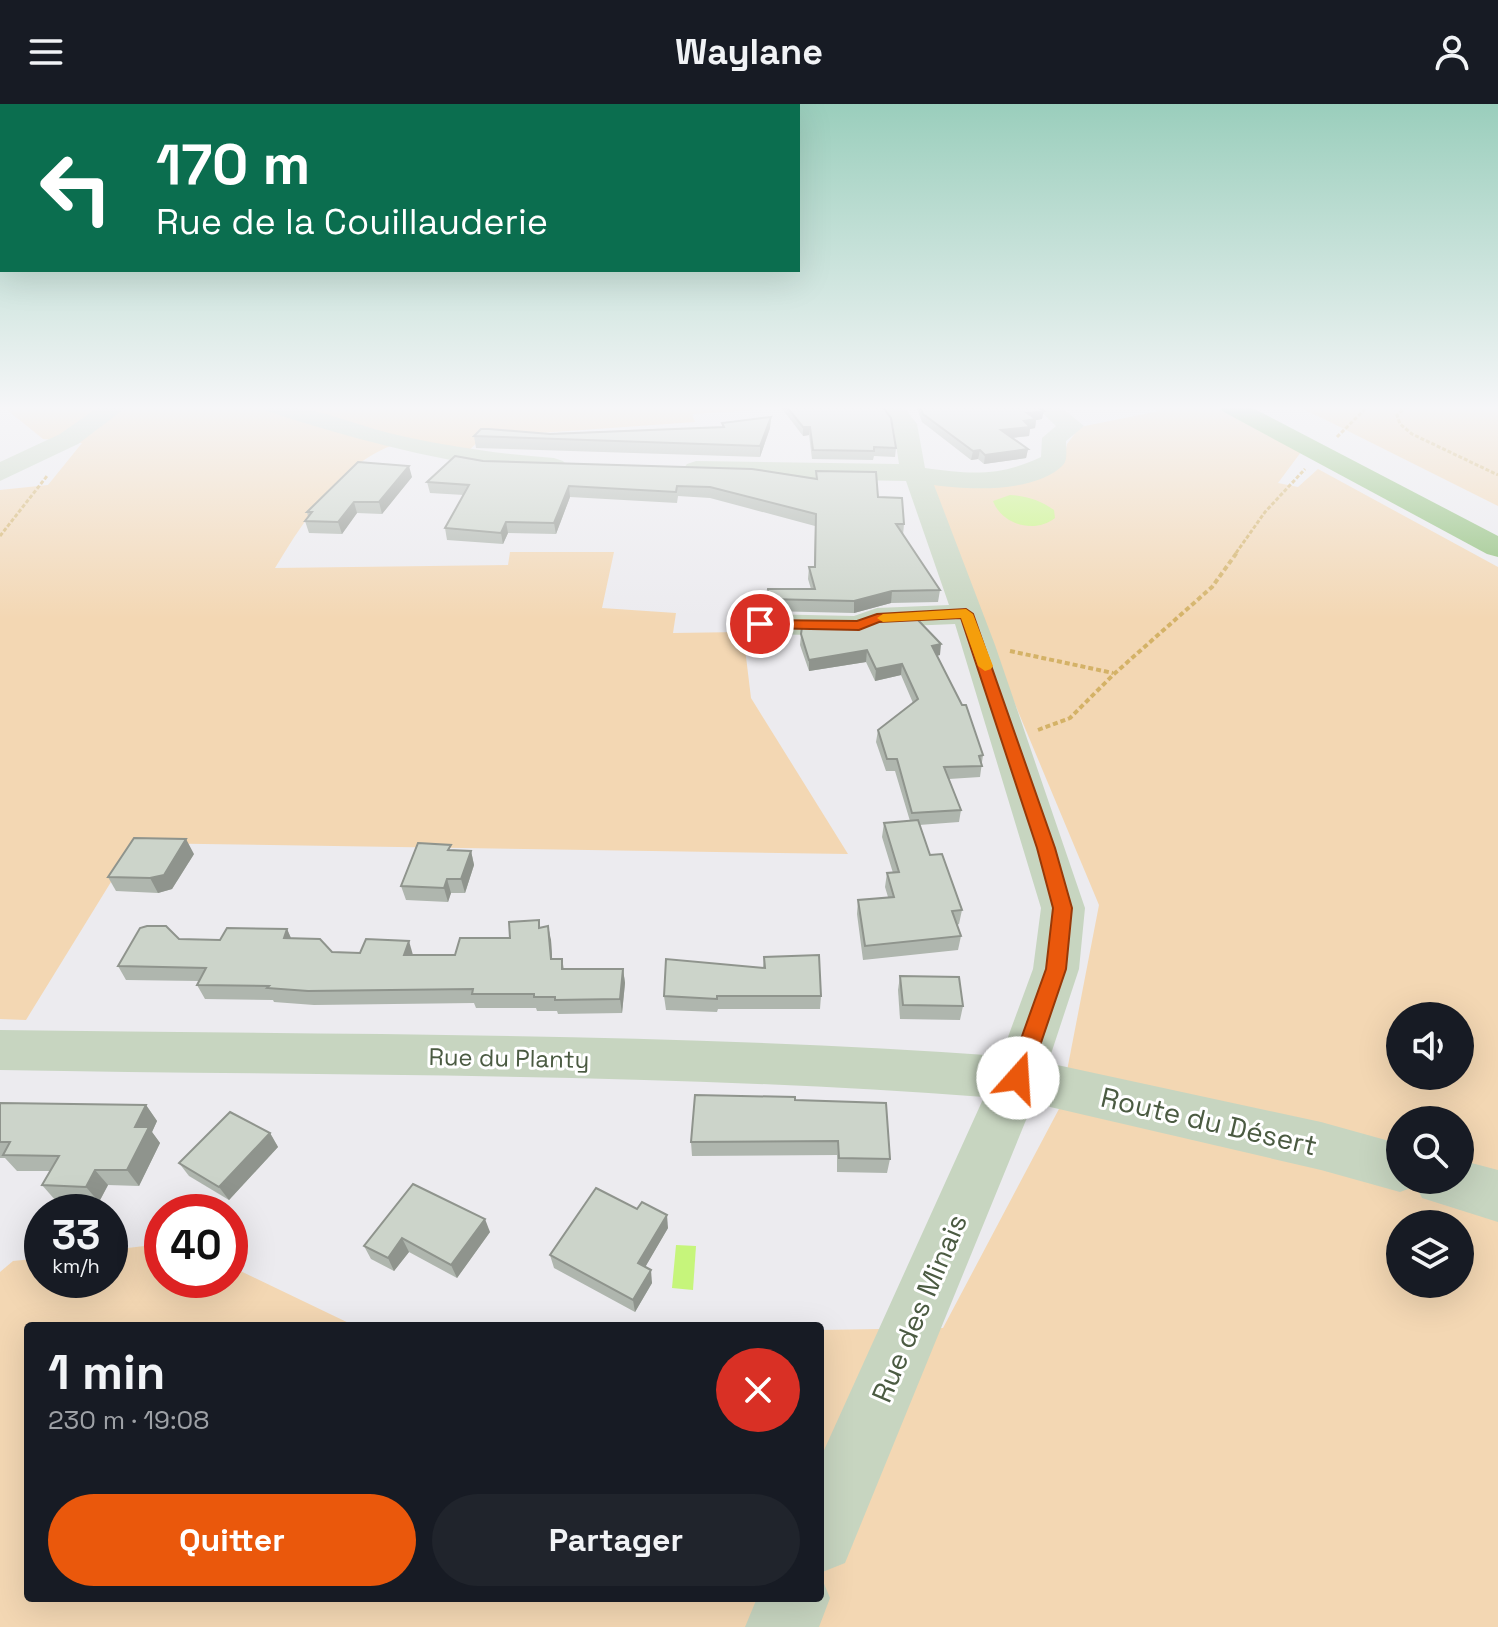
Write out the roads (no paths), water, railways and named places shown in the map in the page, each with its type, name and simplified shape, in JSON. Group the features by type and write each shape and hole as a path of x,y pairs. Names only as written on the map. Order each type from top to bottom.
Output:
{"highway":[{"path":"1365,477 1498,548"},
{"path":"1414,477 1498,520"}],"street":[{"name":"Rue des Minais","path":"824,1529 1018,1078 1056,969 1063,908 979,645 917,477"},
{"path":"937,477 992,481 1019,477"},
{"path":"854,596 877,618"},
{"path":"760,624 859,626 877,618 966,614"},
{"name":"Rue du Planty","path":"0,1050 710,1061 853,1066 1018,1078"},
{"name":"Route du Désert","path":"1018,1078 1321,1146 1386,1164"},
{"path":"1474,1189 1498,1196"},
{"path":"782,1627 792,1602"}]}
